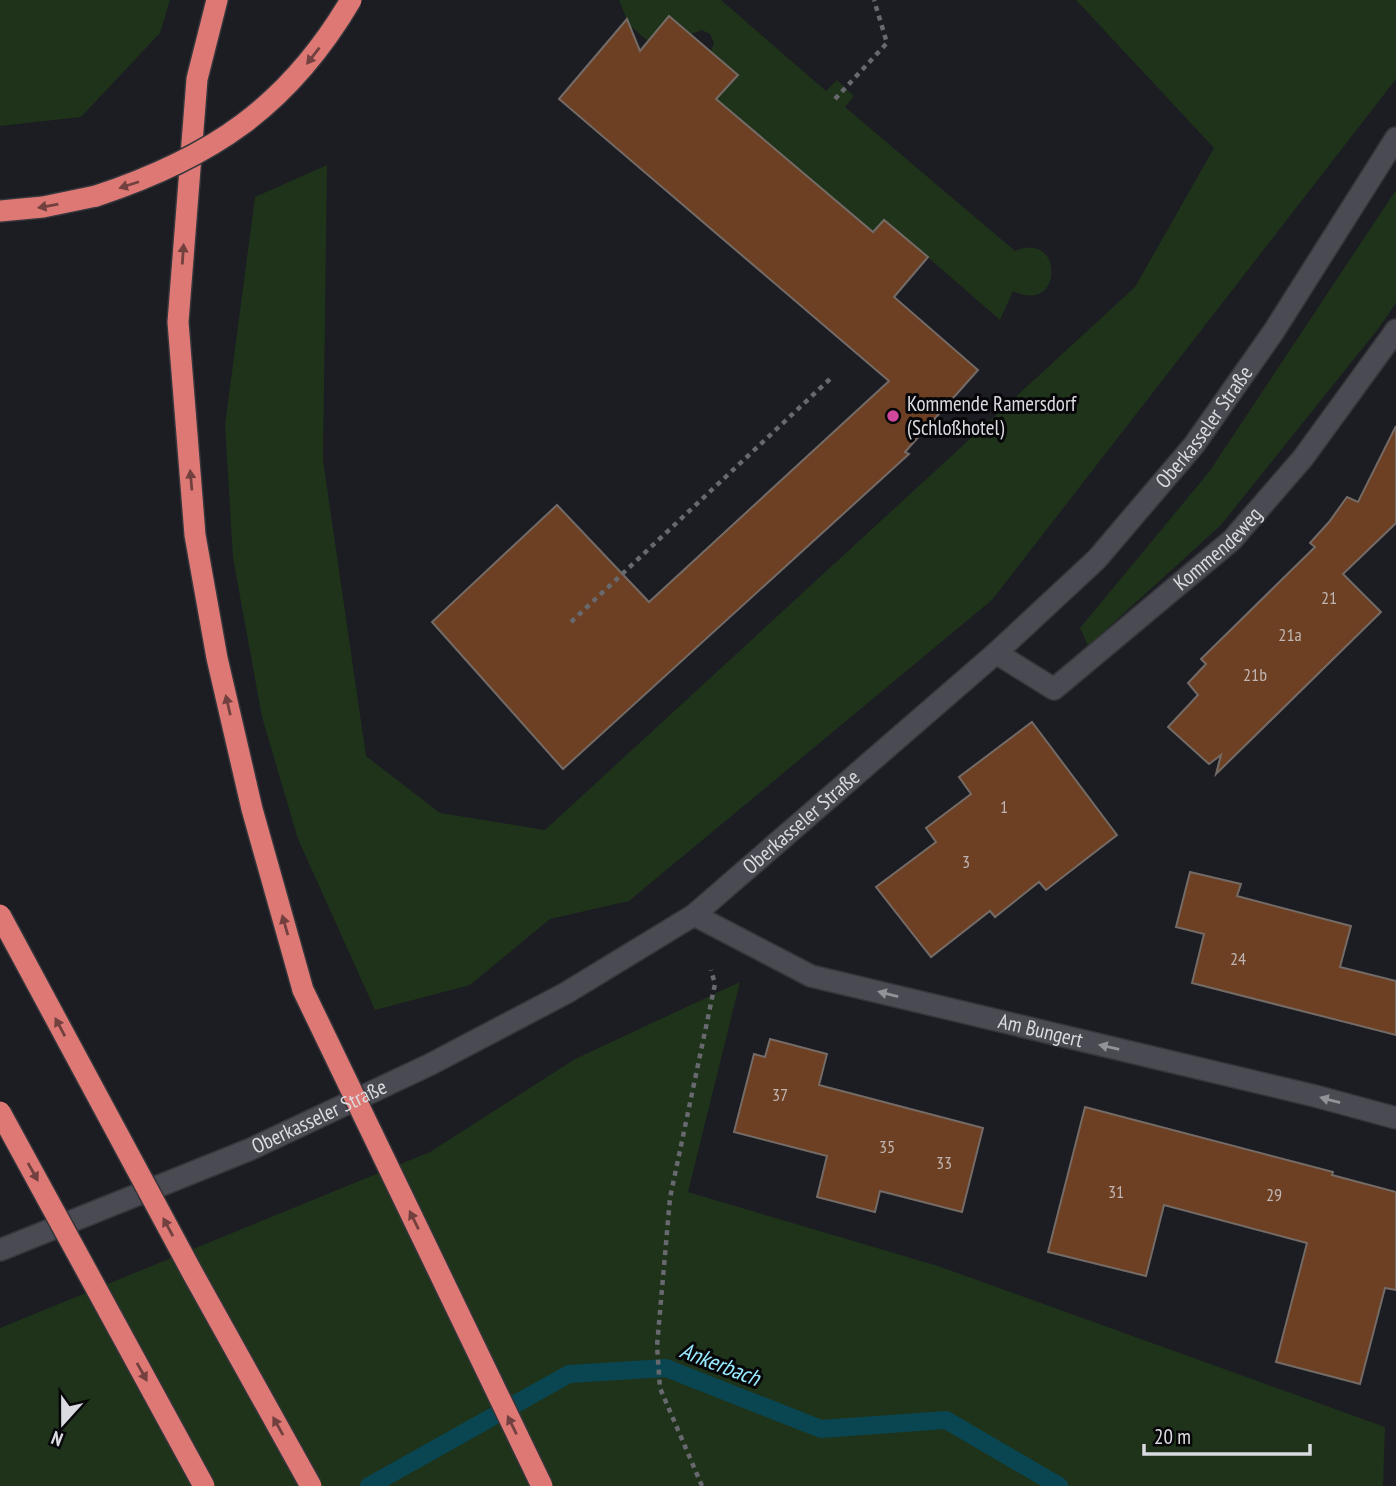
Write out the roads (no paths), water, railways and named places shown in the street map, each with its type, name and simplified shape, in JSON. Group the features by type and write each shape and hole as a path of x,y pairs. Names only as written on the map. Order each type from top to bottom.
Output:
{"highway":[{"path":"217,0 197,79 178,322 195,536 217,658 252,809 303,990 542,1486"},
{"path":"0,211 43,207 96,196 143,180 188,160 230,134 269,103 304,68 334,29 351,0"},
{"path":"0,915 192,1272 311,1486"},
{"path":"0,1112 204,1486"}],"street":[{"name":"Oberkasseler Straße","path":"0,1250 251,1149 431,1064 566,993 694,915 996,653 1097,559 1194,445 1274,331 1396,138"},
{"name":"Kommendeweg","path":"996,653 1054,689 1232,540 1303,458 1395,332"},
{"name":"Am Bungert","path":"694,915 811,976 1315,1096 1396,1118"}],"waterway":[{"name":"Ankerbach","path":"369,1486 569,1374 666,1368 821,1429 946,1420 1059,1486"}],"place":[{"name":"Kommende Ramersdorf (Schloßhotel)","path":"893,416"}]}
